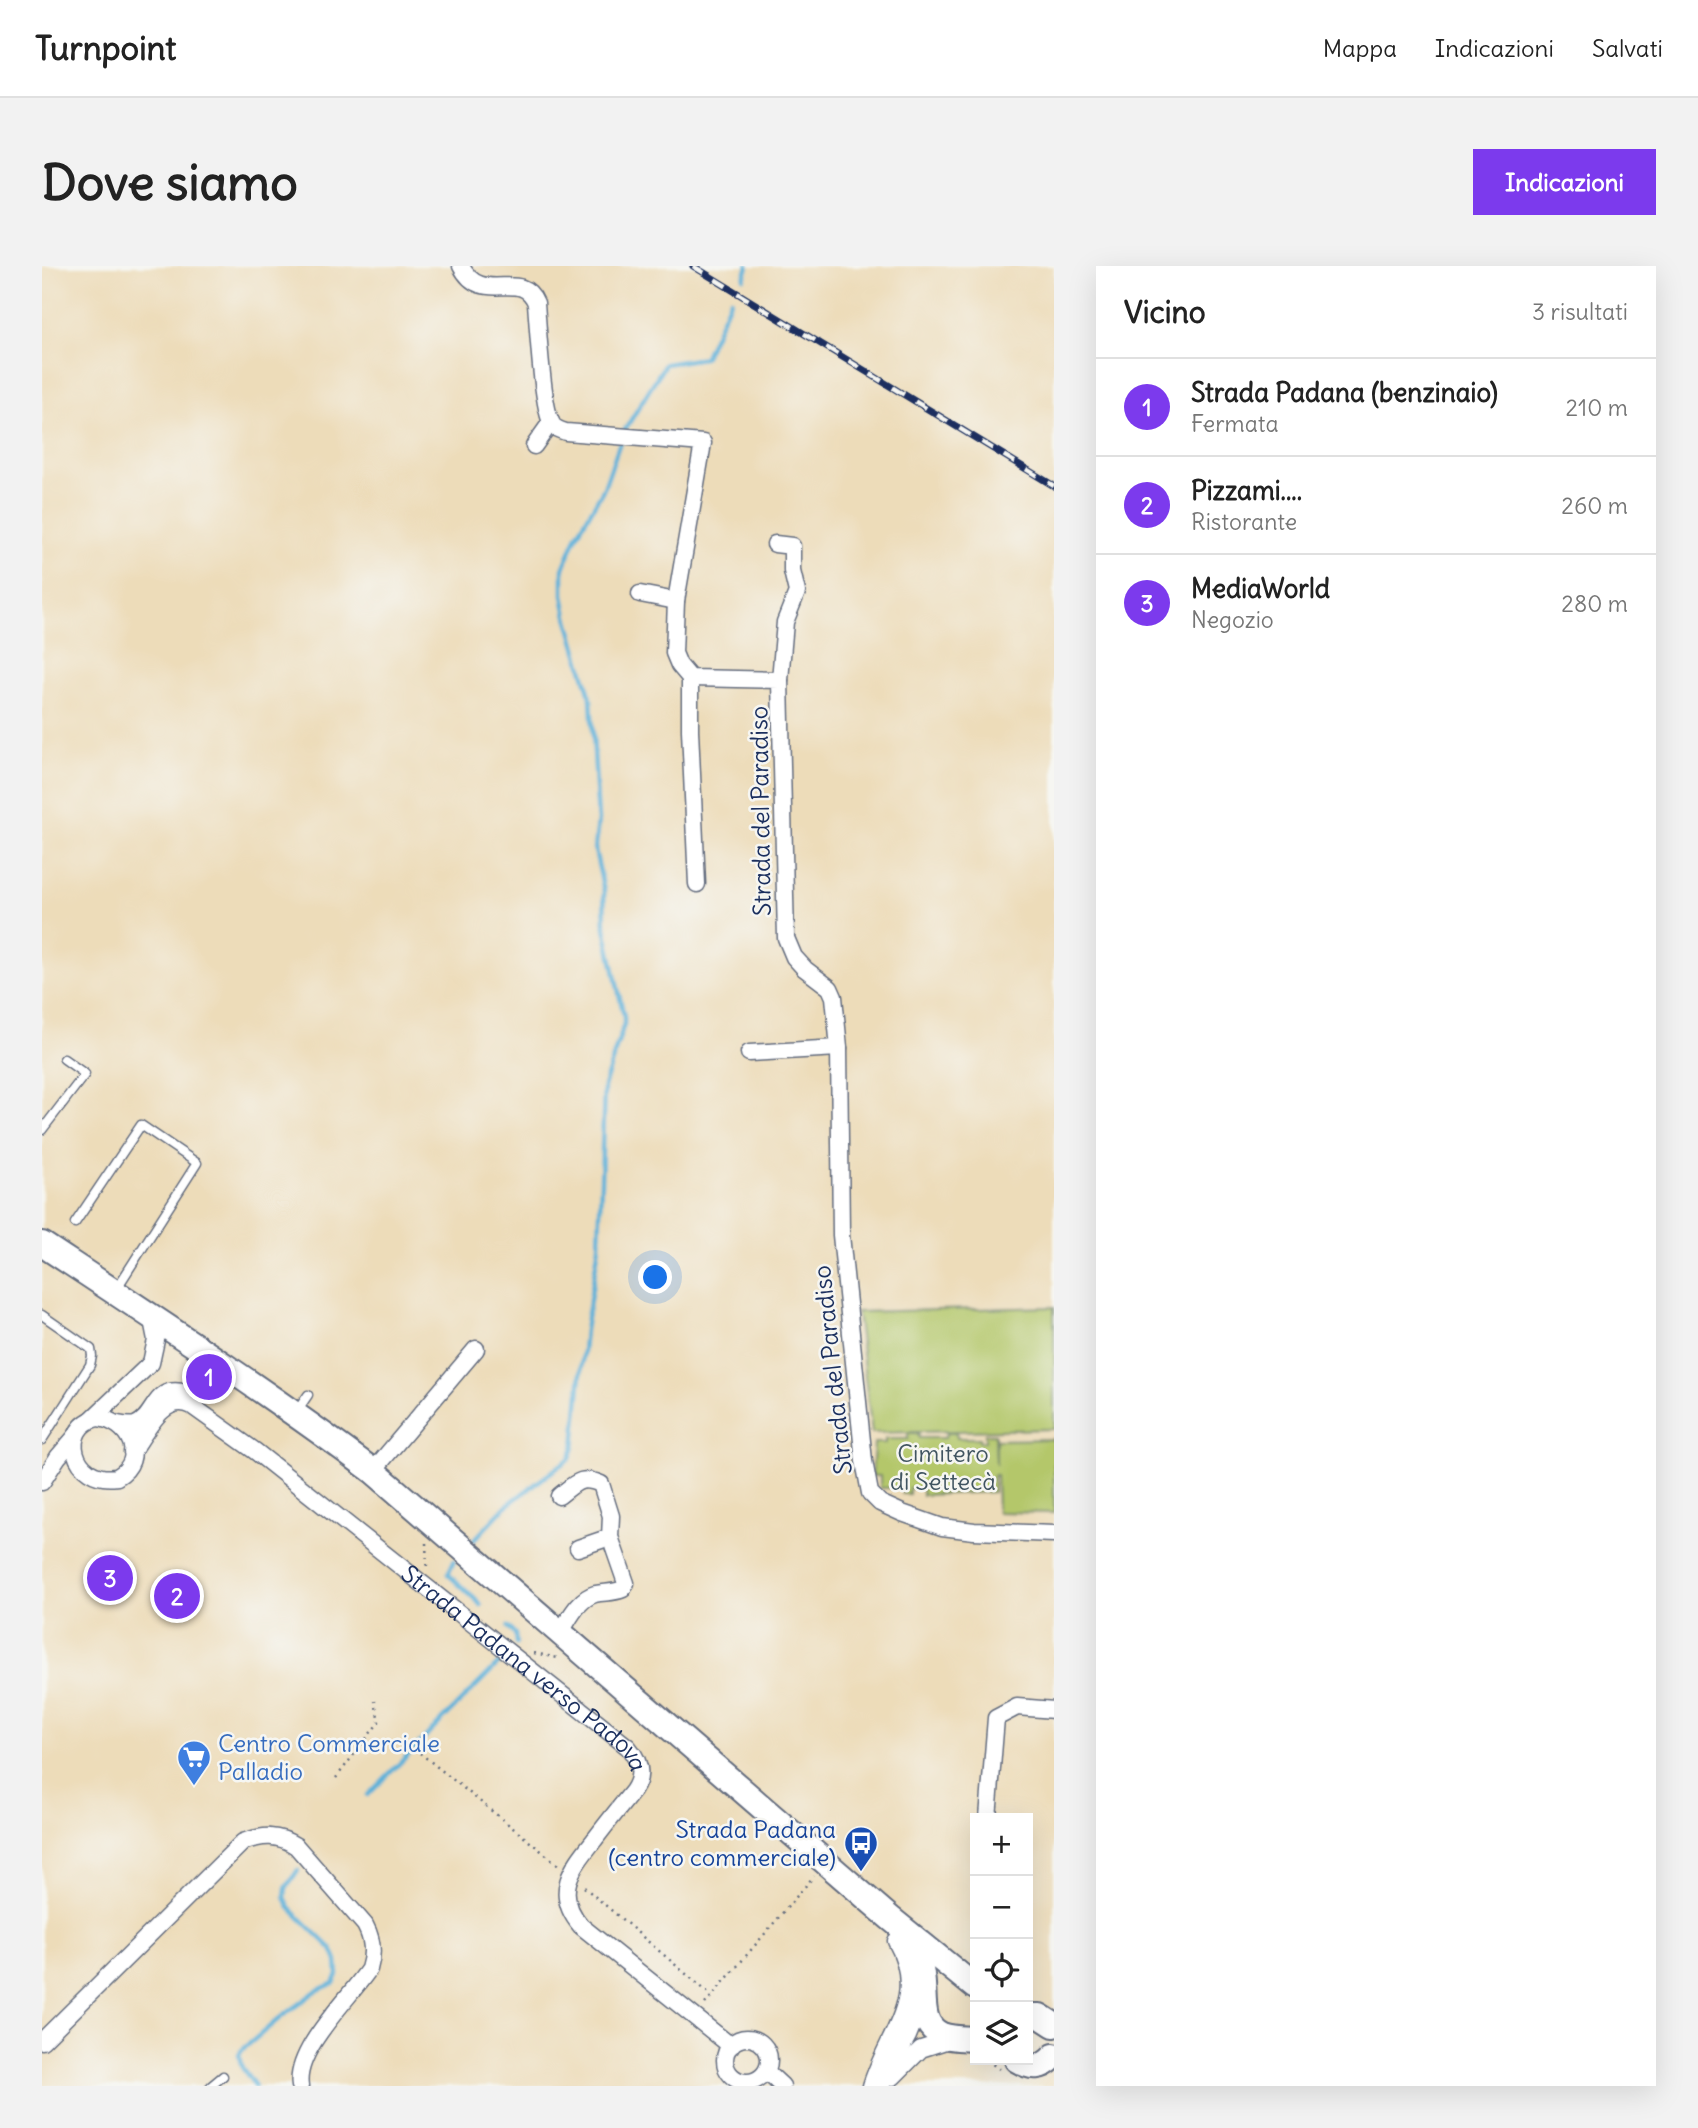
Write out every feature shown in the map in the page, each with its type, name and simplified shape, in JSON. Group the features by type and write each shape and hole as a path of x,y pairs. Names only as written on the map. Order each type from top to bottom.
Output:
{"main road":[{"path":"46,1250 302,1404 373,1471 890,1918 969,1982"},
{"path":"890,1918 915,1952 922,1973 916,1996 934,2031 966,2038"},
{"path":"916,1996 940,1977 947,1975 969,1982"},
{"path":"1033,2065 1040,2066 1054,2056"},
{"path":"1030,2065 1054,2072"}],"street":[{"path":"461,266 471,282 480,286 524,288 532,293 536,303 546,398 551,422 556,429 703,443 676,601 674,653 679,665 690,678 697,884"},
{"path":"534,446 551,422"},
{"name":"Strada del Paradiso","path":"775,544 792,546 792,571 797,592 783,632 780,680 786,937 794,957 830,988 834,998 839,1048 841,1235 864,1461 870,1493 880,1503 942,1527 1054,1534"},
{"path":"640,594 676,601"},
{"name":"Strada del Paradiso","path":"690,678 780,680"},
{"path":"749,1053 839,1048"},
{"path":"42,1483 77,1434 151,1363 156,1340 151,1315"},
{"path":"373,1471 476,1349"},
{"name":"Strada Padana verso Padova","path":"90,1420 105,1419 118,1424 135,1425 160,1397 171,1392 182,1392 193,1396 228,1425 241,1440"},
{"name":"Strada Padana verso Padova","path":"84,1469 104,1478 117,1477 127,1469 132,1452 164,1408 177,1402 192,1406 241,1440 633,1753 640,1766 637,1786 575,1864 568,1879 568,1905 581,1926 731,2046"},
{"path":"118,1424 130,1441 132,1452"},
{"path":"42,1483 58,1471 84,1469 75,1453 77,1434"},
{"path":"559,1496 580,1480 590,1479 601,1484 611,1516 610,1537 626,1583 623,1589 617,1592 596,1594 583,1600 561,1631"},
{"path":"578,1548 610,1537"},
{"path":"988,1813 996,1718 1017,1707 1054,1710"},
{"path":"42,2041 243,1842 257,1837 283,1838 296,1846 365,1925 371,1937 373,1958 369,1969 313,2041 301,2062 298,2074 300,2086"},
{"path":"854,1886 900,1949 916,1996 908,2036 882,2086"},
{"path":"871,2086 916,1996"},
{"path":"745,2038 761,2042 770,2059 767,2072 756,2081 727,2080 725,2057 731,2046 745,2038"},
{"path":"882,2086 921,2049 966,2038"},
{"path":"767,2072 782,2086"}],"lane":[{"path":"42,1130 85,1074 64,1059"},
{"path":"75,1223 141,1125 197,1163 115,1291"},
{"path":"42,1315 91,1349 92,1356 90,1366 42,1440"},
{"path":"211,2086 223,2077"}],"path":[{"path":"195,1385 211,1385 223,1390"},
{"path":"421,1537 426,1544 428,1573"},
{"path":"336,1778 379,1722 375,1701"},
{"path":"420,1753 563,1868"},
{"path":"698,2012 816,1875"},
{"path":"576,1880 712,1996"}],"green space":[{"path":"1054,1307 1054,1429 872,1433 857,1312"},
{"name":"Cimitero di Settecà","path":"908,1433 918,1433 919,1438 945,1438 946,1433 956,1433 957,1438 979,1438 980,1442 985,1441 985,1434 995,1434 996,1465 996,1440 1054,1439 1054,1513 997,1512 996,1475 993,1476 993,1492 922,1495 922,1488 909,1488 909,1494 902,1494 902,1488 880,1488 880,1476 872,1476 874,1443 885,1443 885,1439 908,1439"}],"waterway":[{"path":"744,278 748,266"},
{"path":"623,433 665,364 705,356 731,299"},
{"path":"474,1540 506,1506 570,1458 574,1447 585,1330 599,1246 604,1086 624,1017 605,928 604,891 595,850 598,820 591,699 567,616 563,595 563,569 577,535 604,488 620,442"},
{"path":"454,1561 448,1574 481,1605"},
{"path":"508,1627 515,1634 516,1644"},
{"path":"368,1795 503,1659"},
{"path":"255,2086 241,2066 239,2055 242,2050 316,1991 334,1983 338,1975 337,1961 332,1949 290,1908 285,1897 286,1888 298,1870"}],"railway":[{"path":"693,266 1054,486"}],"place":[{"name":"Strada Padana (benzinaio)","path":"209,1377"},
{"name":"MediaWorld","path":"110,1578"},
{"name":"Pizzami....","path":"177,1596"},
{"name":"Centro Commerciale Palladio","path":"194,1787"},
{"name":"Strada Padana (centro commerciale)","path":"861,1873"}]}
